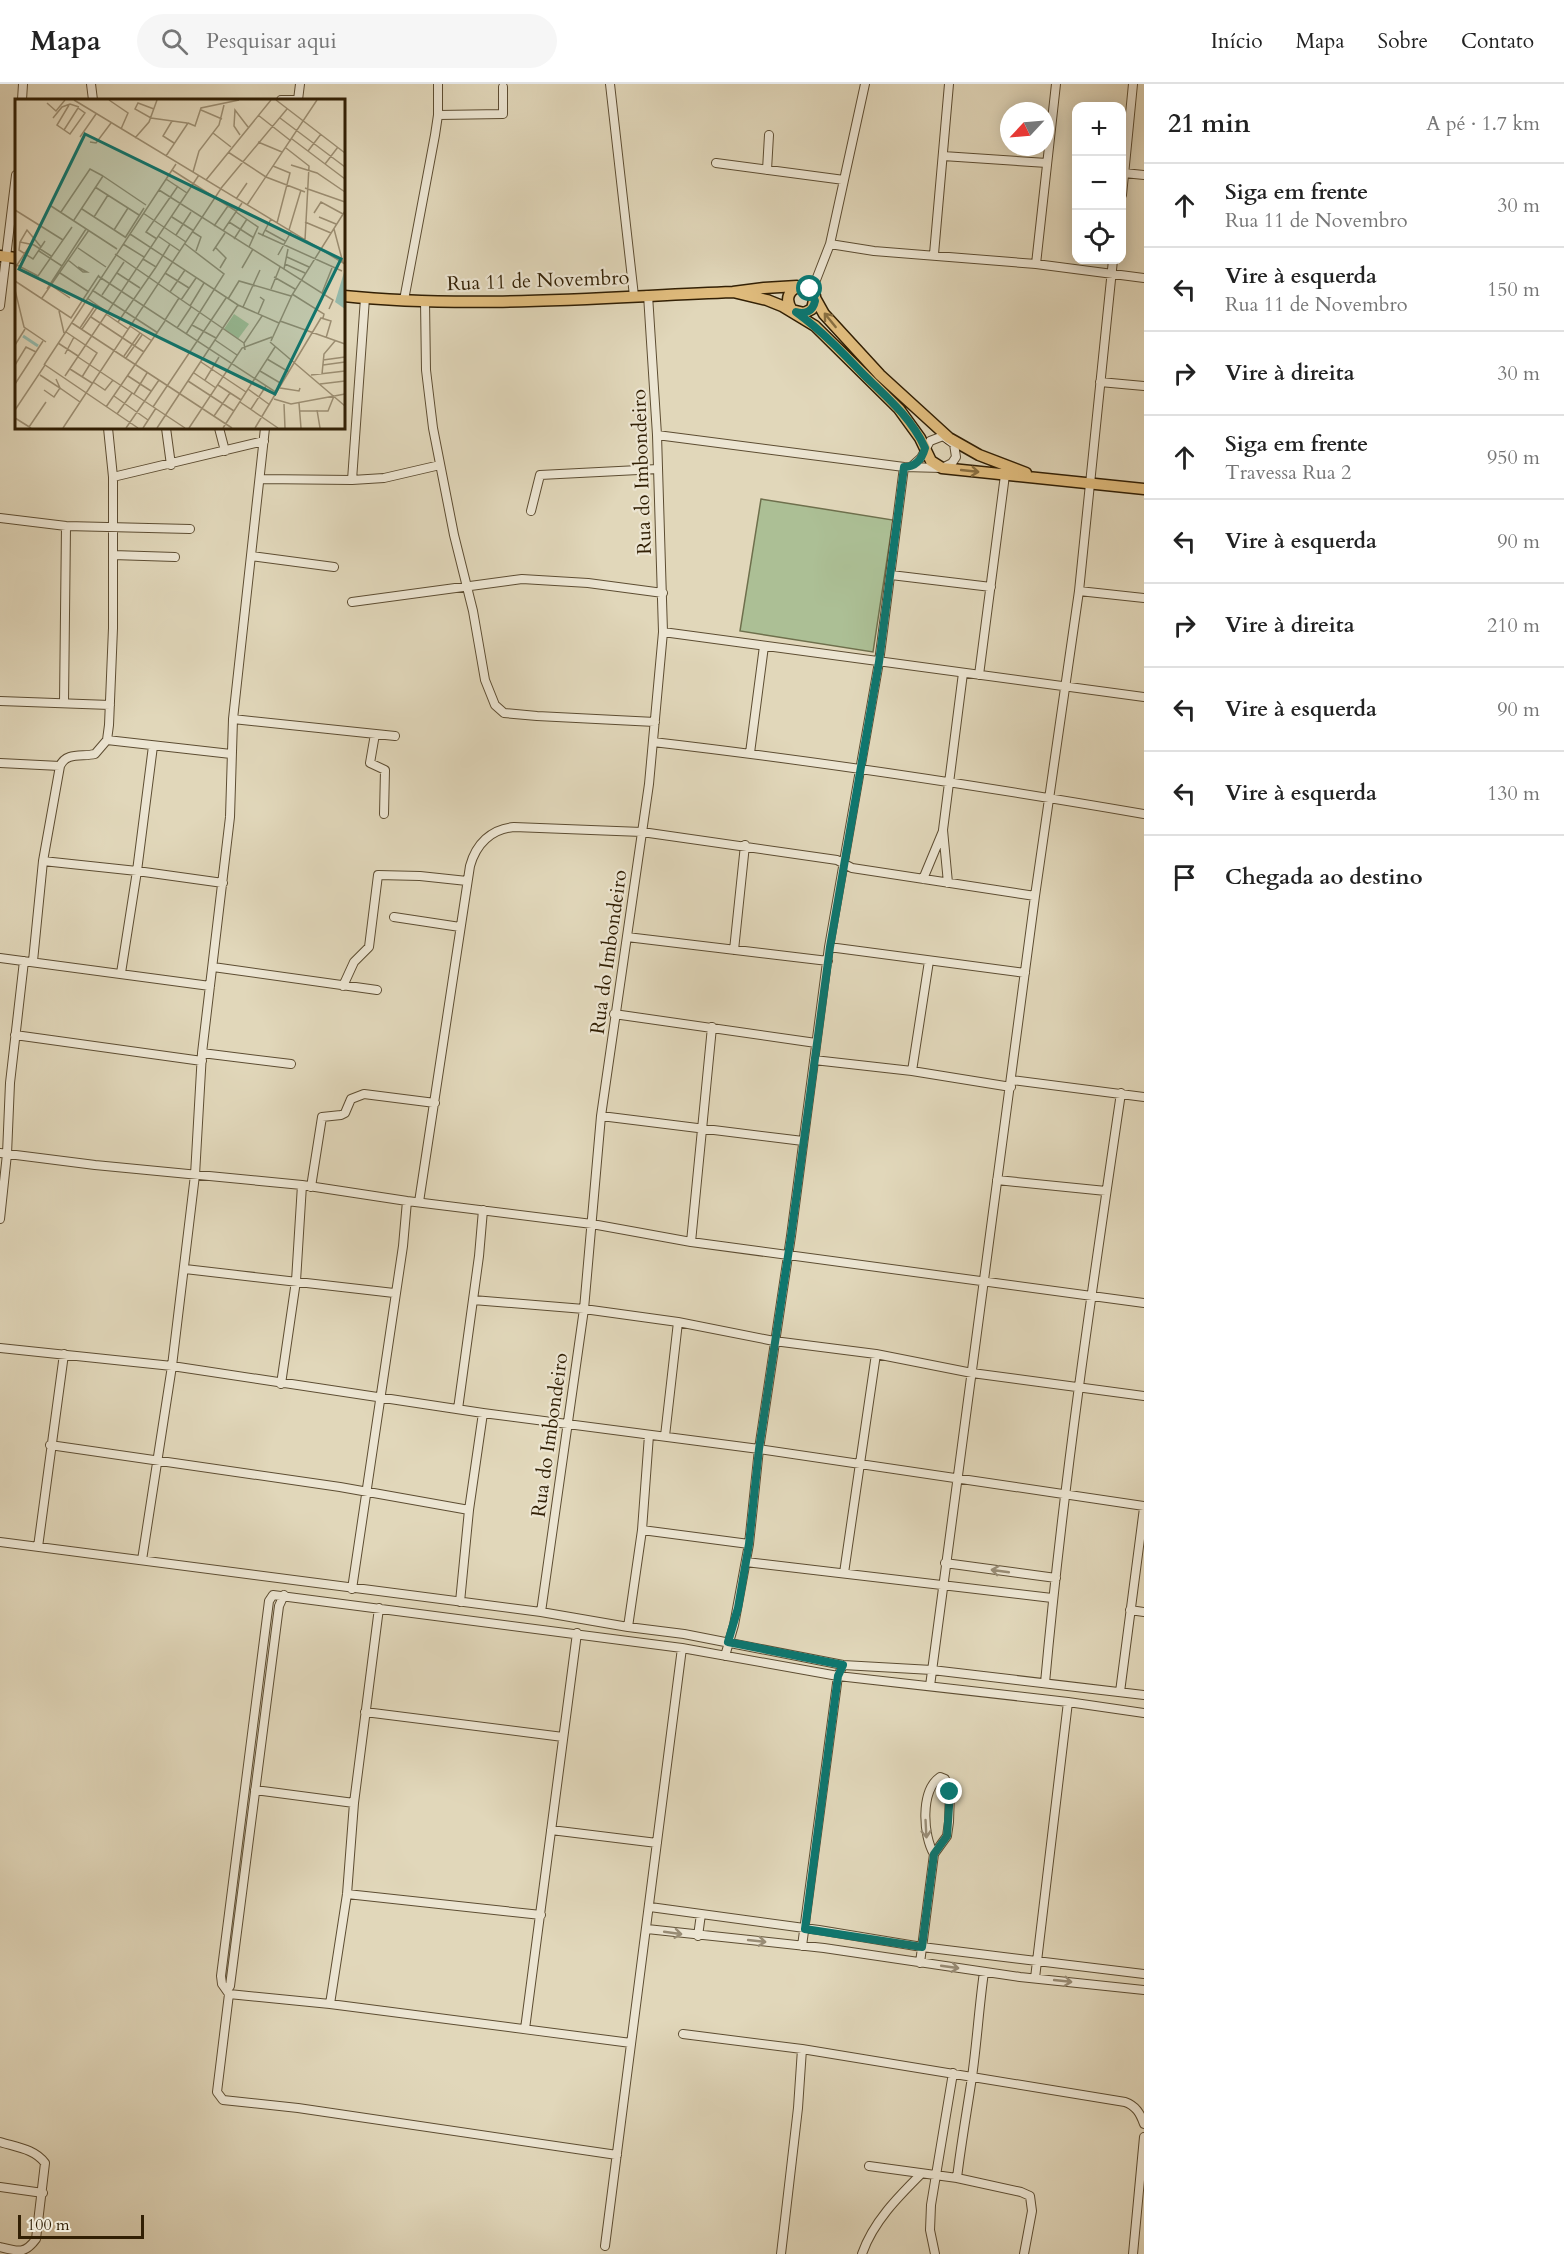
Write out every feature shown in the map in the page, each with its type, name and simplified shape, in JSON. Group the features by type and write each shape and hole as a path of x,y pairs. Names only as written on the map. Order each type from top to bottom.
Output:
{"main road":[{"name":"Rua 11 de Novembro","path":"345,296 425,301 506,301 733,292 797,286 802,286 812,293"},
{"path":"797,286 790,292 788,301 796,312 804,313 812,309 812,293"},
{"name":"Rua 11 de Novembro","path":"733,292 767,300 796,312 832,342 891,401 914,428 931,460 942,468"},
{"path":"812,293 820,308 842,336 910,405 949,438 979,455 1041,478"},
{"path":"942,468 1144,489"}],"street":[{"path":"22,99 23,84"},
{"path":"91,84 93,99"},
{"path":"298,99 300,84"},
{"path":"404,300 438,115 438,84"},
{"path":"610,84 634,296"},
{"path":"812,293 830,244 865,84"},
{"path":"934,254 949,84"},
{"path":"1036,264 1056,84"},
{"path":"1126,156 1133,84"},
{"path":"438,115 503,114 505,111 503,87"},
{"path":"766,170 769,135"},
{"path":"943,156 1047,163"},
{"path":"716,163 844,180"},
{"path":"1126,172 1144,175"},
{"path":"0,306 15,184"},
{"path":"830,244 1036,264 1144,278"},
{"path":"930,1686 1035,896 1067,688 1092,483 1113,264"},
{"name":"Rua do Imbondeiro","path":"541,1612 584,1309 602,1116 614,1014 642,832 663,632 657,435 648,296"},
{"path":"352,480 365,298"},
{"path":"425,301 429,401 454,535 490,696 498,710 504,713 655,722"},
{"path":"1100,382 1144,386"},
{"path":"0,1219 3,1153 15,1035 60,766 69,756 95,754 108,740 113,555 113,477 108,429"},
{"path":"166,429 171,465"},
{"path":"219,429 225,451"},
{"path":"142,1560 172,1366 195,1174 202,1057 230,817 233,719 265,429"},
{"path":"657,435 908,467 942,468 951,464 956,457 955,447 949,438 935,438 925,448 921,459 908,467 879,662 830,947 759,1449 749,1544 736,1617 725,1656"},
{"path":"113,477 264,441"},
{"path":"260,479 384,478 440,465"},
{"path":"531,511 540,475 658,469"},
{"path":"979,675 1005,475"},
{"path":"0,518 66,526 190,529"},
{"path":"64,702 66,526"},
{"path":"113,555 175,557"},
{"path":"251,556 334,567"},
{"path":"891,575 991,587"},
{"path":"352,603 498,582 544,579 663,593"},
{"path":"1079,591 1144,598"},
{"path":"663,632 1144,697"},
{"path":"750,753 764,646"},
{"path":"948,883 944,830 948,781 963,673"},
{"path":"0,701 110,705"},
{"path":"233,719 395,736"},
{"path":"375,734 370,764 386,772 384,814"},
{"path":"108,740 231,754"},
{"path":"653,742 750,753 948,781 1144,814"},
{"path":"121,973 153,746"},
{"path":"0,763 60,766"},
{"path":"419,1202 467,881 473,855 478,845 488,837 507,828 642,832 837,860 852,868 1035,896"},
{"path":"923,879 944,830"},
{"path":"734,950 744,845"},
{"path":"44,861 223,883"},
{"path":"343,986 354,962 369,947 378,875 420,876 467,881"},
{"path":"394,917 460,927"},
{"path":"627,937 828,962"},
{"path":"830,947 1025,973"},
{"path":"0,958 210,986"},
{"path":"912,1071 929,961"},
{"path":"213,967 377,990"},
{"path":"614,1014 816,1043"},
{"path":"691,1242 712,1028"},
{"path":"15,1035 202,1057 291,1064"},
{"path":"814,1060 1144,1097"},
{"path":"1045,1683 1078,1387 1093,1298 1121,1093"},
{"path":"281,1384 307,1186 322,1118 345,1113 351,1099 364,1094 435,1103"},
{"path":"602,1116 803,1141"},
{"path":"3,1153 307,1186 592,1224 691,1242 788,1256 1144,1303"},
{"path":"997,1180 1106,1191"},
{"path":"352,1588 368,1491 394,1293 403,1246 407,1201"},
{"path":"458,1409 483,1210"},
{"path":"184,1269 394,1293"},
{"path":"473,1300 584,1309 678,1322 774,1341 876,1354 972,1373 1144,1396"},
{"path":"665,1436 678,1322"},
{"path":"0,1348 172,1366 281,1384 566,1425 759,1449 1144,1507 1120,1692"},
{"path":"38,1547 64,1354"},
{"path":"844,1573 876,1354"},
{"path":"460,1602 468,1510 483,1413"},
{"path":"628,1627 642,1530 649,1435"},
{"path":"50,1445 368,1491 468,1510"},
{"path":"642,1530 749,1544"},
{"path":"0,1542 541,1612 684,1634 843,1665 932,1670 1144,1695"},
{"path":"746,1562 1053,1598"},
{"path":"945,1563 1056,1578"},
{"path":"1134,1590 1144,1592"},
{"path":"631,2043 228,1992 222,1984 221,1976 269,1601 273,1595 682,1648 838,1676 1144,1713"},
{"path":"284,1595 279,1606 217,2092 223,2100 298,2108 617,2155"},
{"path":"330,2004 347,1894 354,1803 379,1608"},
{"path":"1131,1610 1144,1612"},
{"path":"525,2029 577,1633"},
{"path":"605,2246 682,1648"},
{"path":"802,1946 838,1676 843,1665"},
{"path":"1035,1978 1068,1702"},
{"path":"365,1712 563,1737"},
{"path":"920,1963 934,1854 947,1836 951,1807 950,1792 945,1779 940,1777 934,1781 930,1789 926,1815 925,1831 928,1844 934,1854"},
{"path":"255,1790 354,1803"},
{"path":"550,1830 657,1843"},
{"path":"347,1894 541,1915"},
{"path":"650,1907 922,1947 1144,1974"},
{"path":"698,1936 701,1914"},
{"path":"647,1929 802,1946 1035,1978 1144,1990"},
{"path":"957,2178 984,1971"},
{"path":"683,2034 801,2049 1125,2102 1139,2111 1144,2124"},
{"path":"781,2254 798,2108 801,2049"},
{"path":"935,2254 930,2230 936,2175 953,2073"},
{"path":"1133,2254 1144,2137"},
{"path":"0,2142 26,2149 41,2157 45,2163 36,2239 30,2249 22,2252 0,2247"},
{"path":"868,2166 957,2178 1030,2196 1032,2211 1024,2254"},
{"path":"862,2254 891,2204 921,2174"},
{"path":"0,2187 43,2193"}],"green space":[{"path":"761,499 893,520 873,652 740,631"}],"route":[{"path":"810,289 815,301 812,309 800,314 796,312 832,342 899,409 914,428 925,448 918,461 911,467 904,467 879,662 870,703 830,947 791,1236 759,1449 749,1544 738,1608 728,1642 843,1665 838,1676 805,1929 922,1947 934,1854 947,1836 951,1807 950,1792"}]}
